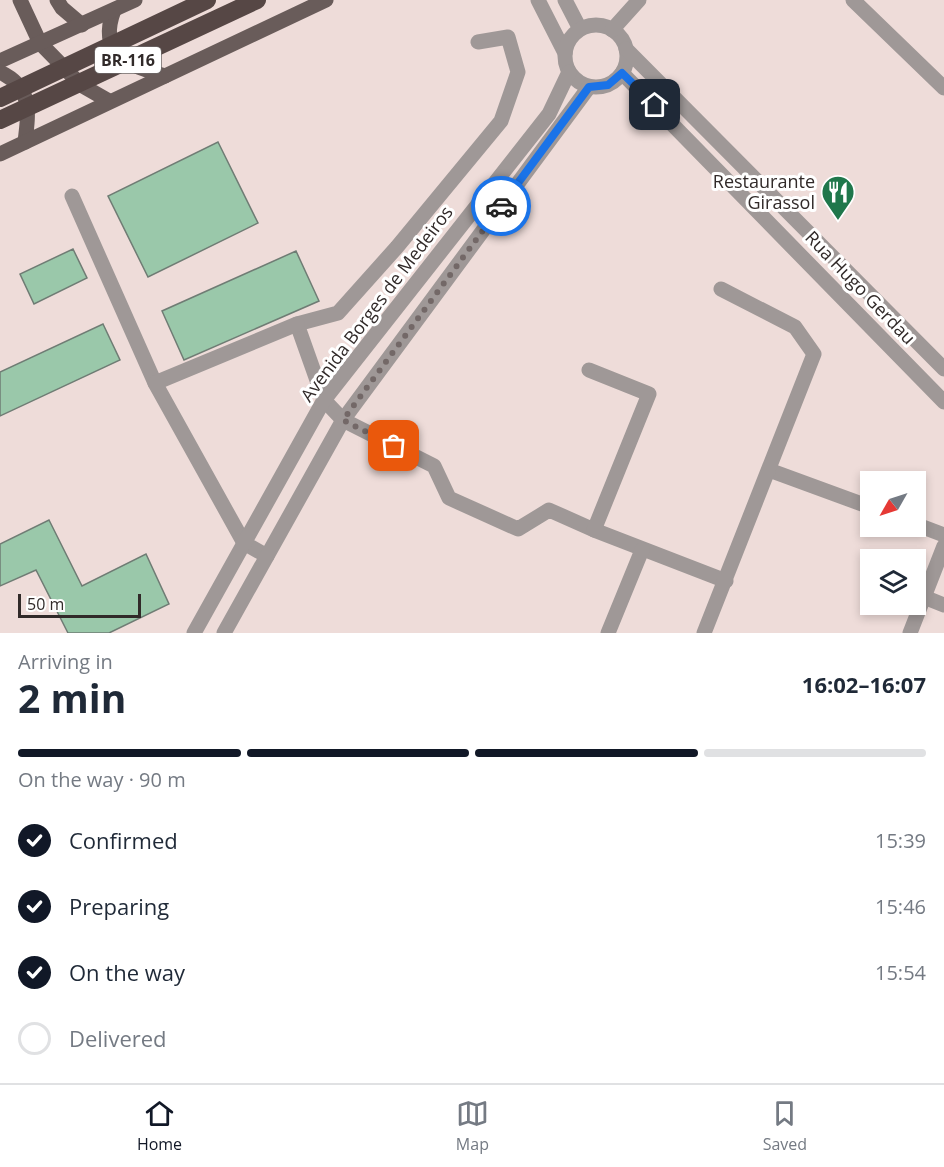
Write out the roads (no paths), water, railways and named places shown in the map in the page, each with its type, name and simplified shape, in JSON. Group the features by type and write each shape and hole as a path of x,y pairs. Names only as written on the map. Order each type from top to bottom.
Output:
{"highway":[{"name":"BR-116","path":"0,98 207,0"},
{"name":"BR-116","path":"0,120 257,0"}],"main road":[{"path":"20,0 40,43 81,85 109,101"},
{"path":"57,0 62,8 82,25"},
{"path":"0,61 135,0"},
{"path":"0,154 326,0"},
{"path":"114,10 108,33 115,51 135,68 165,76"},
{"path":"0,72 20,86 26,97 28,121 25,142"}],"street":[{"path":"537,0 565,53 569,72 574,78 589,87 608,85 622,73 626,65 626,49 618,35 612,30 596,25 580,29 567,44 565,53"},
{"path":"565,0 580,29"},
{"path":"612,30 639,0"},
{"path":"853,0 944,88"},
{"path":"155,383 297,324 338,313 397,247 501,121 518,72 508,37 478,42"},
{"name":"Rua Hugo Gerdau","path":"626,49 944,369"},
{"name":"Avenida Borges de Medeiros","path":"194,633 324,400 549,114 569,72"},
{"name":"Rua Hugo Gerdau","path":"622,73 944,402"},
{"path":"224,633 343,420 589,87"},
{"path":"694,145 707,131"},
{"path":"72,196 155,383 244,543 267,556"},
{"path":"805,258 818,243"},
{"path":"704,633 814,354 795,327 721,289"},
{"path":"297,324 324,400 343,420 435,466 449,498 518,529 549,510 642,550 726,581"},
{"path":"590,370 649,394 594,530"},
{"path":"769,470 860,503"},
{"path":"926,528 944,535"},
{"path":"926,592 944,546"},
{"path":"608,633 642,550"},
{"path":"926,598 944,605"},
{"path":"910,633 917,615"}],"place":[{"name":"Restaurante Girassol","path":"838,221"}]}
